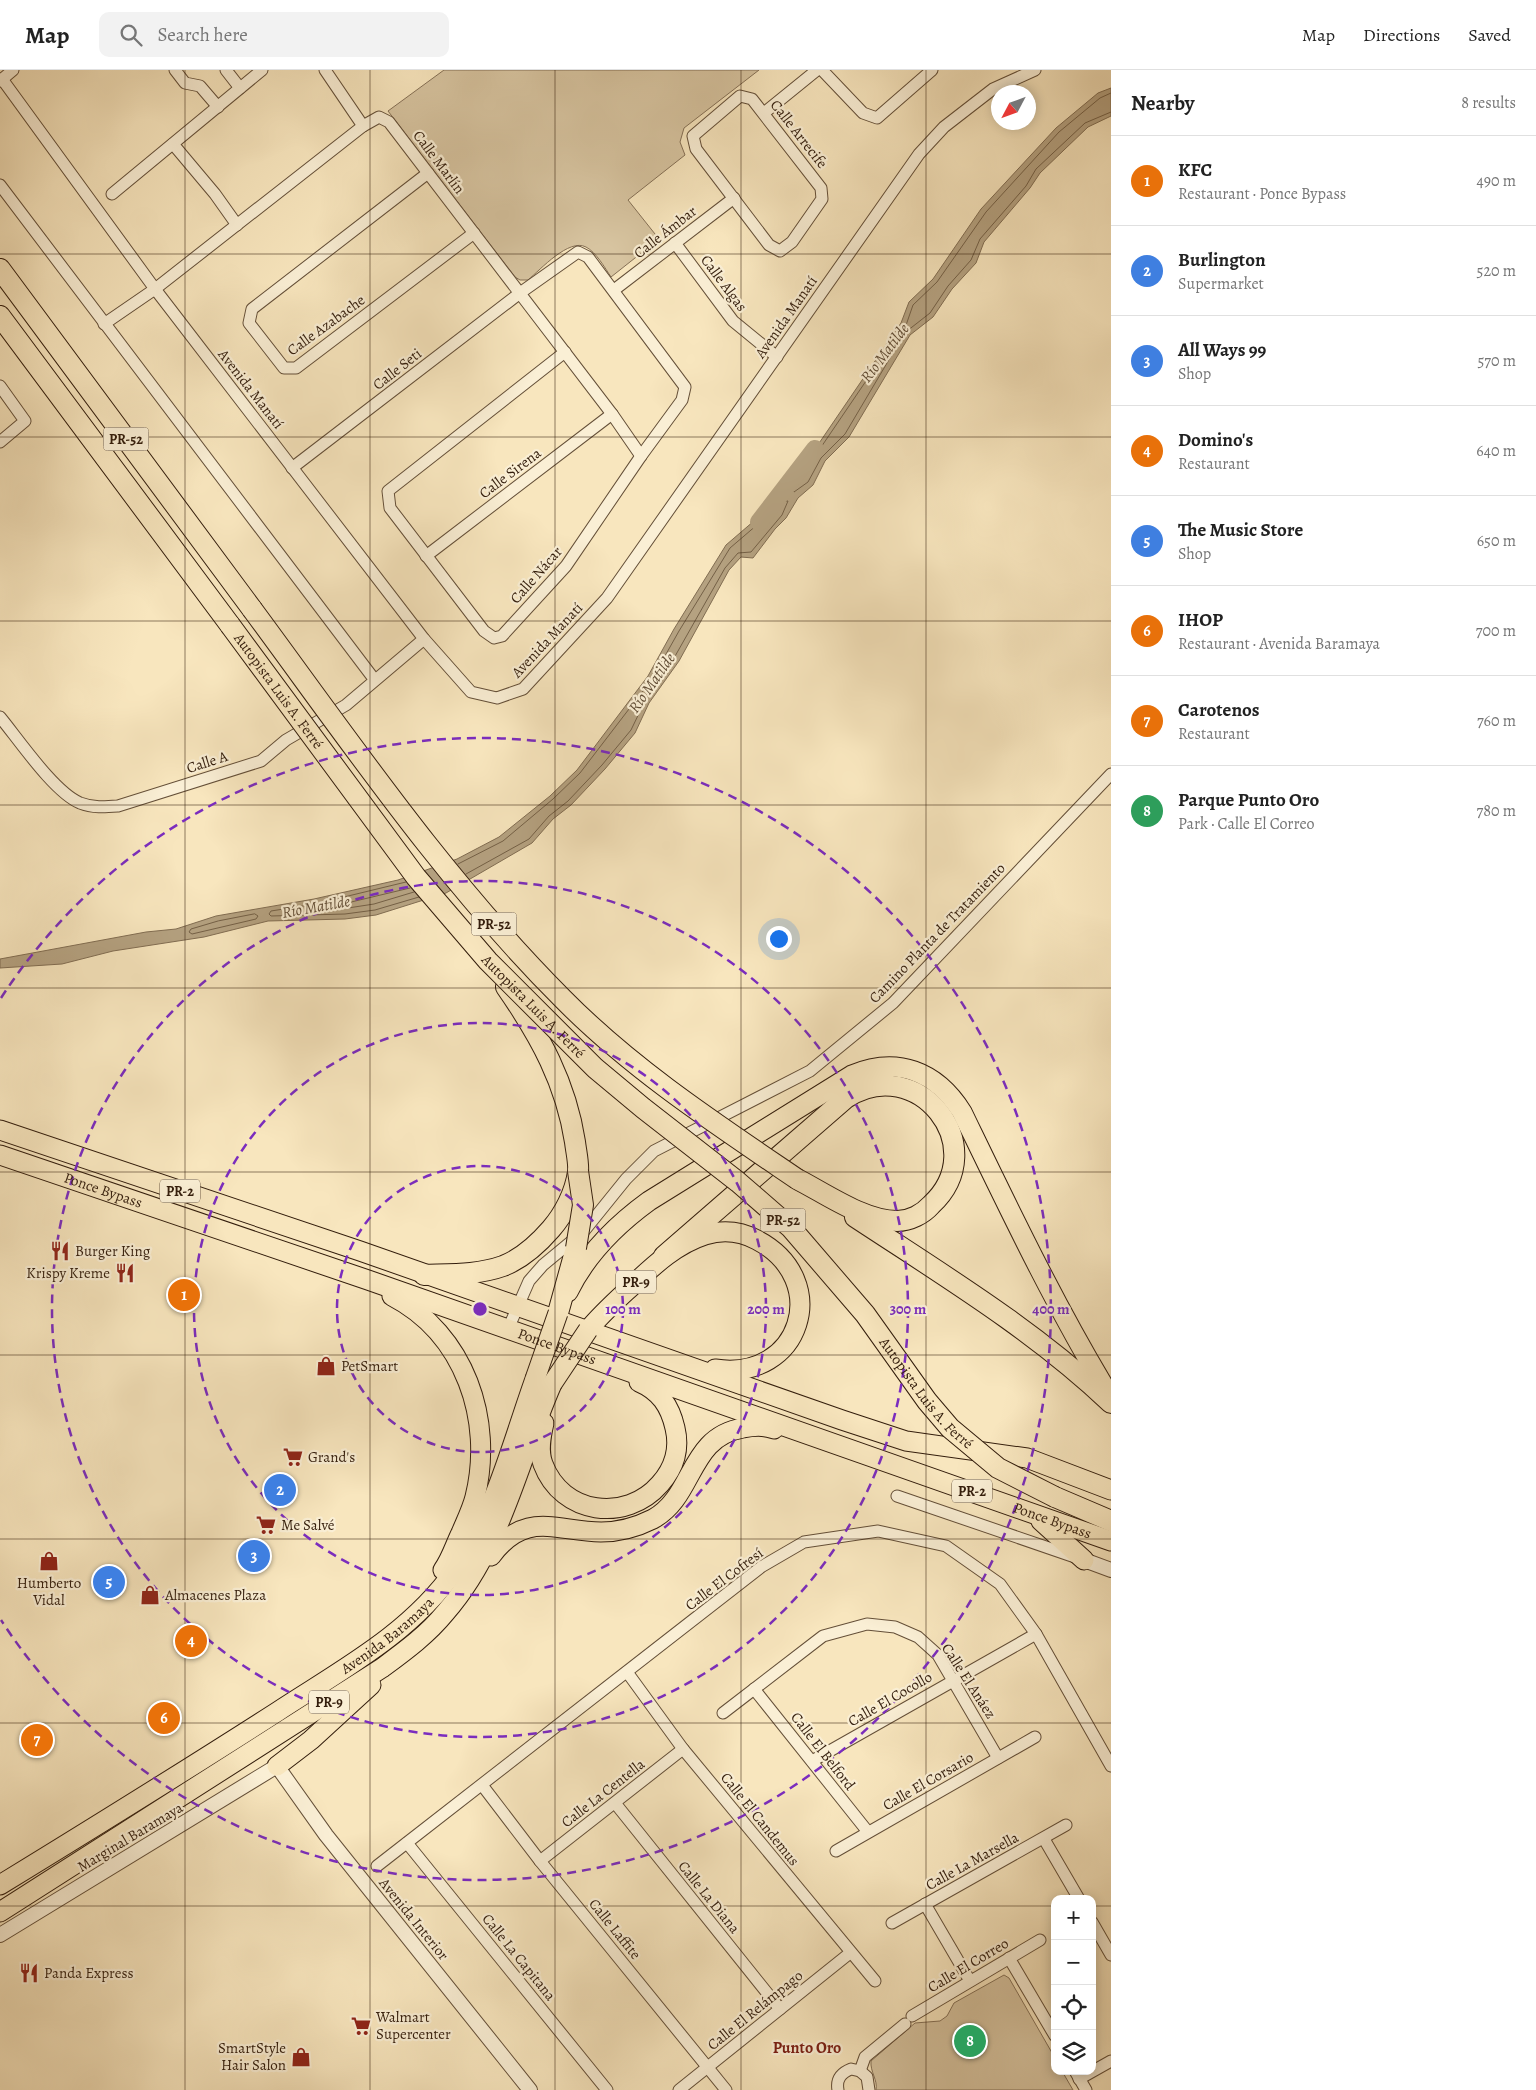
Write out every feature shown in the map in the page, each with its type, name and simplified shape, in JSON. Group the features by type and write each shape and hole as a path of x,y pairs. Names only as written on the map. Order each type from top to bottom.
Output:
{"highway":[{"name":"Autopista Luis A. Ferré","path":"0,270 439,861 564,1000 652,1077 796,1179 965,1289 1023,1330 1066,1362 1111,1403"},
{"name":"Autopista Luis A. Ferré","path":"0,316 416,878 488,961 594,1068 738,1182 791,1228 865,1314 927,1401 950,1428 998,1468 1055,1497 1111,1521"},
{"path":"488,961 532,1024 546,1051 562,1089 572,1124 583,1205 580,1232 558,1313"},
{"name":"Avenida Baramaya","path":"0,1912 405,1652 435,1625 457,1598 489,1546 506,1508 538,1416 558,1313 580,1272 598,1246 620,1224 649,1201 836,1084 862,1070 876,1067 891,1067 919,1072 934,1080 952,1097 962,1112 1031,1255 1061,1312 1111,1398"},
{"path":"664,1256 846,1098 864,1088 877,1085 891,1086 919,1093 944,1117 952,1133 954,1167 948,1184 938,1199 926,1210 914,1217 899,1221 884,1220 861,1213 796,1179"},
{"name":"Ponce Bypass","path":"0,1130 360,1251 787,1402 906,1441 1027,1458 1111,1490"},
{"name":"Ponce Bypass","path":"0,1155 605,1362 777,1426 804,1440 832,1442 1111,1541"},
{"path":"424,1275 471,1273 504,1266 532,1248 554,1225 572,1194 578,1171"},
{"name":"Avenida Baramaya","path":"0,1885 184,1772 382,1644 426,1607 455,1571 476,1536 545,1385 607,1308 664,1256 707,1234 734,1231 747,1235 772,1249 783,1258 790,1268 799,1294 798,1318 788,1342 769,1361 749,1370 738,1371 713,1369 700,1365 684,1365"},
{"path":"368,1280 424,1318 443,1338 460,1364 477,1410 481,1453 475,1498 446,1566 434,1581 426,1607"},
{"path":"545,1385 550,1404 541,1437 541,1452 543,1463 556,1485 577,1502 593,1508 620,1508 640,1501 656,1489 672,1467 677,1445 672,1417 667,1405 654,1391 622,1375 605,1362"},
{"path":"457,1598 470,1585 502,1542 518,1530 530,1527 552,1526 601,1532 618,1531 637,1526 666,1509 678,1495 701,1454 721,1435 745,1428 777,1426"},
{"path":"1023,1510 1045,1524 1084,1560"},
{"path":"277,1766 311,1740 405,1652"}],"street":[{"path":"1,80 13,70"},
{"path":"175,70 185,83 200,86 218,107"},
{"path":"226,70 240,88"},
{"path":"112,194 136,180 173,144 262,70"},
{"path":"325,70 362,126"},
{"path":"764,113 817,70"},
{"path":"822,70 863,113 877,118 932,70"},
{"name":"Avenida Manatí","path":"1,80 155,289 424,639 471,692 497,698 523,689 607,598 920,154 944,127 993,89 1035,70"},
{"name":"Calle Arrecife","path":"740,96 752,99 764,113 821,188 822,199 792,242 780,251 770,245 734,198 696,149 693,136 740,96"},
{"name":"Calle Marlín","path":"104,324 155,289 362,126 379,117 389,122 612,414 641,456"},
{"path":"173,144 215,194 237,225"},
{"name":"Calle Azabache","path":"428,173 252,309 249,323 270,352 284,368 296,368 474,233"},
{"path":"0,185 374,679"},
{"name":"Calle Ámbar","path":"614,290 734,198"},
{"name":"Calle Algas","path":"675,243 733,321 777,357"},
{"name":"Calle Nácar","path":"520,293 578,252 588,257 685,387 682,400 641,456 566,566 502,636 494,638 484,632 390,508 388,491 565,352"},
{"name":"Calle Seti","path":"292,468 520,293"},
{"path":"0,386 25,421 0,442"},
{"name":"Calle Sirena","path":"426,556 612,414"},
{"name":"Calle A","path":"0,717 54,783 79,802 98,808 118,806 261,761 286,740 346,705 374,679 424,639"},
{"name":"Camino Planta de Tratamiento","path":"508,1329 529,1280 584,1231 626,1179 654,1151 810,1071 893,1003 1111,774"},
{"path":"897,1496 1111,1570"},
{"name":"Calle El Cofresí","path":"377,1866 761,1567 804,1542 878,1531 946,1546 1000,1584 1036,1634 1111,1766"},
{"name":"Calle El Anáez","path":"723,1713 823,1636 867,1624 895,1627 918,1637 938,1655 998,1758"},
{"name":"Calle El Cocollo","path":"812,1761 1036,1634"},
{"name":"Calle El Candemus","path":"627,1672 684,1749 850,1953 875,1981"},
{"name":"Calle El Belford","path":"754,1689 868,1832"},
{"name":"Calle El Corsario","path":"836,1851 1035,1737"},
{"name":"Calle La Centella","path":"540,1861 684,1749"},
{"name":"Marginal Baramaya","path":"0,1935 277,1766"},
{"name":"Avenida Interior","path":"277,1766 326,1835 530,2090"},
{"name":"Calle Laffite","path":"482,1785 540,1861 726,2090"},
{"name":"Calle La Diana","path":"615,1803 780,2009"},
{"name":"Calle La Marsella","path":"892,1923 1066,1825"},
{"path":"1044,1838 1077,1895"},
{"name":"Calle La Capitana","path":"407,1843 607,2090"},
{"path":"925,1904 970,1981"},
{"path":"1096,1929 1111,1954"},
{"name":"Calle El Correo","path":"860,2071 865,2057 908,2020 1040,1940"},
{"name":"Calle El Relámpago","path":"679,2090 850,1953"},
{"path":"1009,1958 1051,2030"},
{"path":"1096,2067 1111,2061"},
{"path":"838,2090 838,2081 845,2072 851,2069 860,2071 867,2077 869,2090"},
{"path":"1077,2075 1086,2090"}],"shaded area":[{"path":"444,70 759,70 684,128 680,142 685,155 628,200 659,239 611,277 593,253 586,247 579,245 556,256 528,280 520,280 515,277 388,111"},
{"path":"1004,1975 1009,1978 1051,2051 1051,2075 1064,2075 1073,2090 876,2090 871,2061 915,2023 940,2021 947,2016 954,2003"}],"water":[{"name":"Río Matilde","path":"1111,88 1111,116 1088,127 1040,173 1030,188 984,242 976,263 952,289 933,317 910,335 849,437 825,461 813,485 798,498 786,518 753,558 741,557 729,570 679,661 649,703 635,733 605,769 571,805 553,819 532,843 446,893 376,915 345,919 268,921 204,937 113,951 62,964 0,968 0,959 146,932 176,929 216,916 314,899 398,880 457,859 499,837 550,796 577,770 648,676 674,629 726,545 783,496 901,323 909,302 933,279 981,209 1056,128 1098,93"}],"waterway":[{"name":"Río Matilde","path":"759,522 815,449"}],"place":[{"name":"Burger King","path":"60,1251"},
{"name":"Krispy Kreme","path":"125,1273"},
{"name":"KFC","path":"184,1295"},
{"name":"PetSmart","path":"326,1366"},
{"name":"Grand's","path":"293,1457"},
{"name":"Burlington","path":"280,1490"},
{"name":"Me Salvé","path":"266,1525"},
{"name":"All Ways 99","path":"254,1556"},
{"name":"Humberto Vidal","path":"49,1561"},
{"name":"The Music Store","path":"109,1582"},
{"name":"Almacenes Plaza","path":"150,1595"},
{"name":"Domino's","path":"191,1641"},
{"name":"IHOP","path":"164,1718"},
{"name":"Carotenos","path":"37,1740"},
{"name":"Panda Express","path":"29,1973"},
{"name":"Walmart Supercenter","path":"361,2026"},
{"name":"Parque Punto Oro","path":"970,2041"},
{"name":"SmartStyle Hair Salon","path":"301,2057"}],"district":[{"name":"Punto Oro","path":"807,2048"}]}
